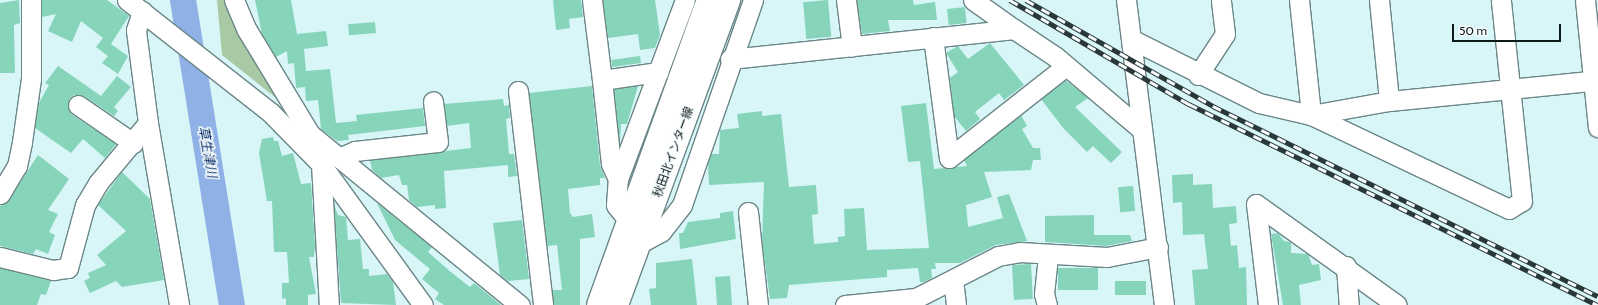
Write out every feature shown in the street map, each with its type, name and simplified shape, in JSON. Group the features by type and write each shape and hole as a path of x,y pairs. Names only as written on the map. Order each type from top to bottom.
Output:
{"main road":[{"name":"秋田北インター線","path":"598,305 708,0"},
{"name":"秋田北インター線","path":"618,305 729,0"}],"street":[{"path":"0,194 17,166 22,142 31,79 31,0"},
{"path":"127,0 270,112 316,159 423,305"},
{"path":"234,0 247,30 310,134 316,159 329,305"},
{"path":"592,0 611,164 618,179"},
{"path":"628,220 616,205 618,179 685,0"},
{"path":"640,243 661,232 682,205 730,59 754,0"},
{"path":"846,0 852,46"},
{"path":"973,0 1066,66 1142,130"},
{"path":"1126,0 1158,247 1164,305"},
{"path":"1198,75 1225,34 1221,0"},
{"path":"1299,0 1311,115"},
{"path":"1380,0 1389,101"},
{"path":"1131,39 1198,75 1259,103 1311,115 1509,209 1522,201 1501,0"},
{"path":"1585,0 1596,80 1598,127"},
{"path":"144,13 136,30 148,123 179,305"},
{"path":"730,59 1014,29"},
{"path":"933,37 949,158 1066,66"},
{"path":"602,80 658,72"},
{"path":"1311,115 1389,101 1596,80"},
{"path":"518,91 543,305"},
{"path":"339,158 355,151 438,142 433,101"},
{"path":"78,105 133,143"},
{"path":"0,257 53,270 68,268 85,206 98,183 133,143 148,123"},
{"path":"310,134 520,305"},
{"path":"1268,305 1256,204 1346,266 1397,305"},
{"path":"748,212 758,305"},
{"path":"846,305 916,298 954,280 998,256 1020,252 1048,256 1107,256 1158,247"},
{"path":"1048,256 1044,294 1048,305"},
{"path":"1346,266 1349,305"},
{"path":"954,280 956,305"}],"green space":[{"path":"217,0 229,0 276,98 222,55"}],"building":[{"path":"19,0 20,23 14,25 15,73 0,73 0,3"},
{"path":"42,0 107,0 129,16 111,44 128,56 118,74 102,63 108,56 96,47 103,38 81,21 72,42 48,31 56,14 42,17"},
{"path":"255,0 291,0 297,34 326,31 328,46 304,49 306,71 330,69 336,123 357,121 356,115 423,108 425,126 348,135 349,140 337,141 321,129 318,100 306,101 305,87 296,88 294,63 288,64 287,51 276,57 262,34"},
{"path":"553,0 581,0 583,17 569,19 570,28 556,30"},
{"path":"603,0 655,0 660,35 655,48 640,50 638,34 608,38"},
{"path":"828,0 831,37 806,39 803,2"},
{"path":"857,0 913,0 914,5 935,2 937,20 888,20 890,31 862,34"},
{"path":"965,7 967,23 949,25 947,9"},
{"path":"375,22 376,33 349,35 348,24"},
{"path":"990,43 1024,85 1004,100 999,93 975,112 980,119 966,131 954,116 950,78 958,72 946,53 958,46 968,59"},
{"path":"640,56 641,63 612,67 611,60"},
{"path":"58,66 101,96 117,76 131,87 114,107 118,111 114,116 84,96 74,95 69,99 71,114 116,144 105,158 83,139 71,153 35,128 39,103 49,85 45,83"},
{"path":"1065,80 1088,98 1075,107 1122,152 1111,163 1093,146 1087,152 1064,129 1041,99"},
{"path":"592,86 600,165 605,178 600,178 600,185 568,189 570,213 573,217 592,214 595,237 580,239 580,305 554,305 552,290 562,290 557,245 547,246 529,93"},
{"path":"638,86 627,124 621,124 620,143 614,89"},
{"path":"503,99 504,106 509,105 510,118 506,119 509,154 514,154 517,176 508,177 508,165 444,171 446,208 435,209 435,205 417,207 409,200 407,185 402,185 399,175 381,178 372,170 370,160 471,148 469,123 447,126 444,104"},
{"path":"926,103 934,169 967,166 964,160 1021,115 1027,126 1022,129 1033,148 1040,148 1041,160 1033,160 1031,170 984,172 992,197 966,205 968,227 1003,218 997,197 1009,194 1027,241 996,245 960,263 935,263 936,269 931,269 932,278 924,282 920,282 918,268 887,270 887,277 789,285 787,298 770,299 762,241 764,182 709,185 708,165 711,154 719,154 720,130 739,128 737,114 762,111 762,116 781,114 789,187 816,185 818,214 812,215 814,244 838,242 838,237 845,236 844,209 864,208 867,250 929,248 920,161 908,162 901,106"},
{"path":"273,137 274,141 278,141 282,156 293,153 301,184 311,183 315,245 314,257 309,257 316,294 308,295 308,305 286,305 286,298 282,299 282,283 289,283 287,252 274,252 272,201 267,201 259,153 262,139"},
{"path":"38,155 69,179 48,210 58,214 49,232 55,235 48,254 36,249 33,254 0,246 0,206 9,200"},
{"path":"122,172 150,199 164,280 122,287 116,281 90,293 84,281 90,278 88,273 106,265 97,255 126,231 98,205"},
{"path":"1193,174 1193,185 1212,184 1213,208 1236,206 1237,223 1229,224 1231,246 1237,245 1239,268 1246,267 1247,305 1195,305 1192,270 1208,269 1204,234 1183,235 1182,202 1173,203 1172,175"},
{"path":"1133,186 1135,211 1120,212 1118,187"},
{"path":"377,203 432,247 428,252 452,273 470,287 474,283 501,305 444,305 435,299 439,293 422,279 430,269 395,240"},
{"path":"334,205 338,215 346,217 348,240 360,239 363,269 369,269 369,276 387,274 393,282 396,305 341,303"},
{"path":"733,211 736,239 680,249 679,233 683,233 688,222 720,218 720,213"},
{"path":"1094,215 1094,235 1130,235 1132,241 1106,246 1045,242 1045,216"},
{"path":"522,220 529,279 508,281 500,275 493,223"},
{"path":"1278,233 1284,241 1291,242 1291,253 1308,254 1312,265 1319,264 1321,280 1299,285 1301,305 1283,305 1271,234"},
{"path":"692,259 697,305 651,305 649,289 656,288 656,263"},
{"path":"1031,264 1033,299 1014,300 1012,265"},
{"path":"0,268 51,281 46,295 41,294 37,305 0,305"},
{"path":"1058,268 1098,268 1098,290 1058,290"},
{"path":"730,276 732,305 717,305 715,277"},
{"path":"1115,281 1146,281 1146,295 1115,295"}],"waterway":[{"name":"草生津川","path":"183,0 232,305"}],"railway":[{"path":"1010,0 1189,104 1597,305"},
{"path":"1026,0 1213,106 1598,296"}]}
